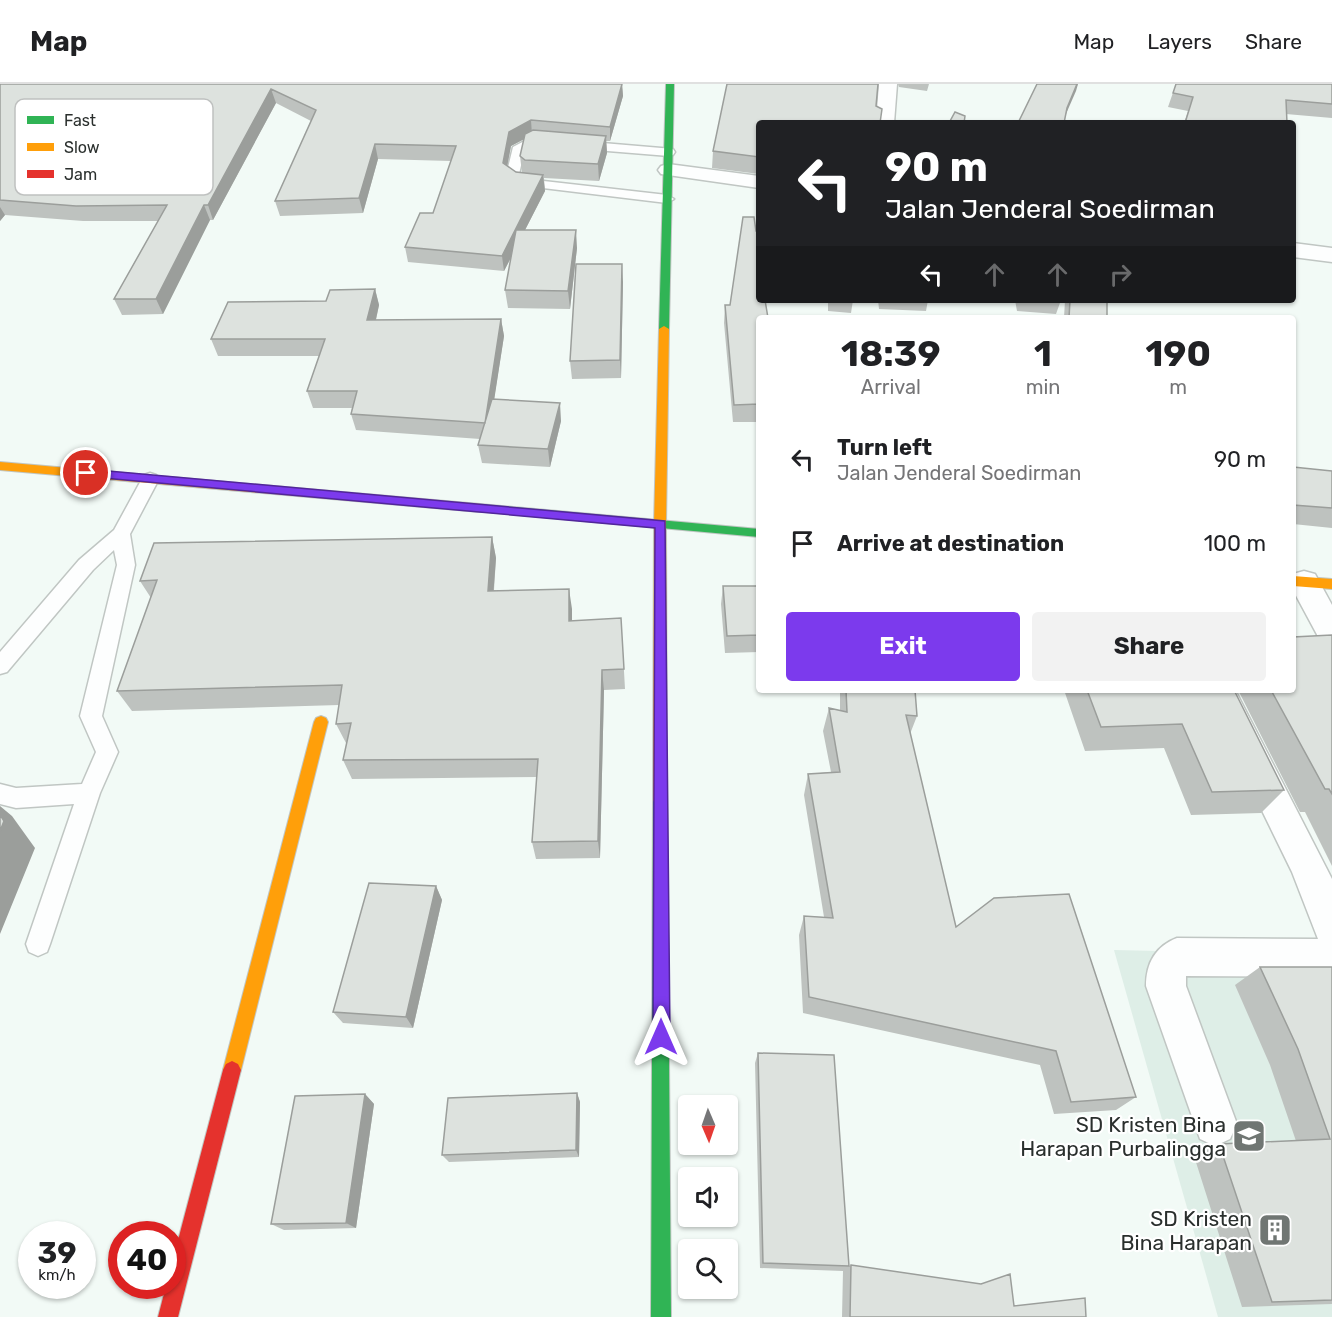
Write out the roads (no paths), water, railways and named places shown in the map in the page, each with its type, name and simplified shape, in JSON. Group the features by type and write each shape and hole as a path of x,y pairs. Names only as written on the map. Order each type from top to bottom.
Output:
{"street":[{"path":"662,1317 660,524 670,84"},
{"path":"885,120 888,84"},
{"path":"668,160 756,181"},
{"path":"1296,250 1332,255"},
{"path":"0,466 756,533"},
{"path":"1310,582 1332,633"},
{"path":"1221,693 1309,868 1332,926"},
{"path":"168,1317 321,722"},
{"path":"1215,1124 1166,987 1166,974 1170,964 1177,957 1332,958"}],"lane":[{"path":"668,160 532,141 519,147 512,176 523,182 668,199"},
{"path":"0,666 86,565 121,534 150,479"},
{"path":"38,944 89,793 107,752 92,716 126,566 121,534"},
{"path":"0,794 16,798 89,793"}],"place":[{"name":"SD Kristen Bina Harapan Purbalingga","path":"1249,1136"},
{"name":"SD Kristen Bina Harapan","path":"1275,1230"}]}
